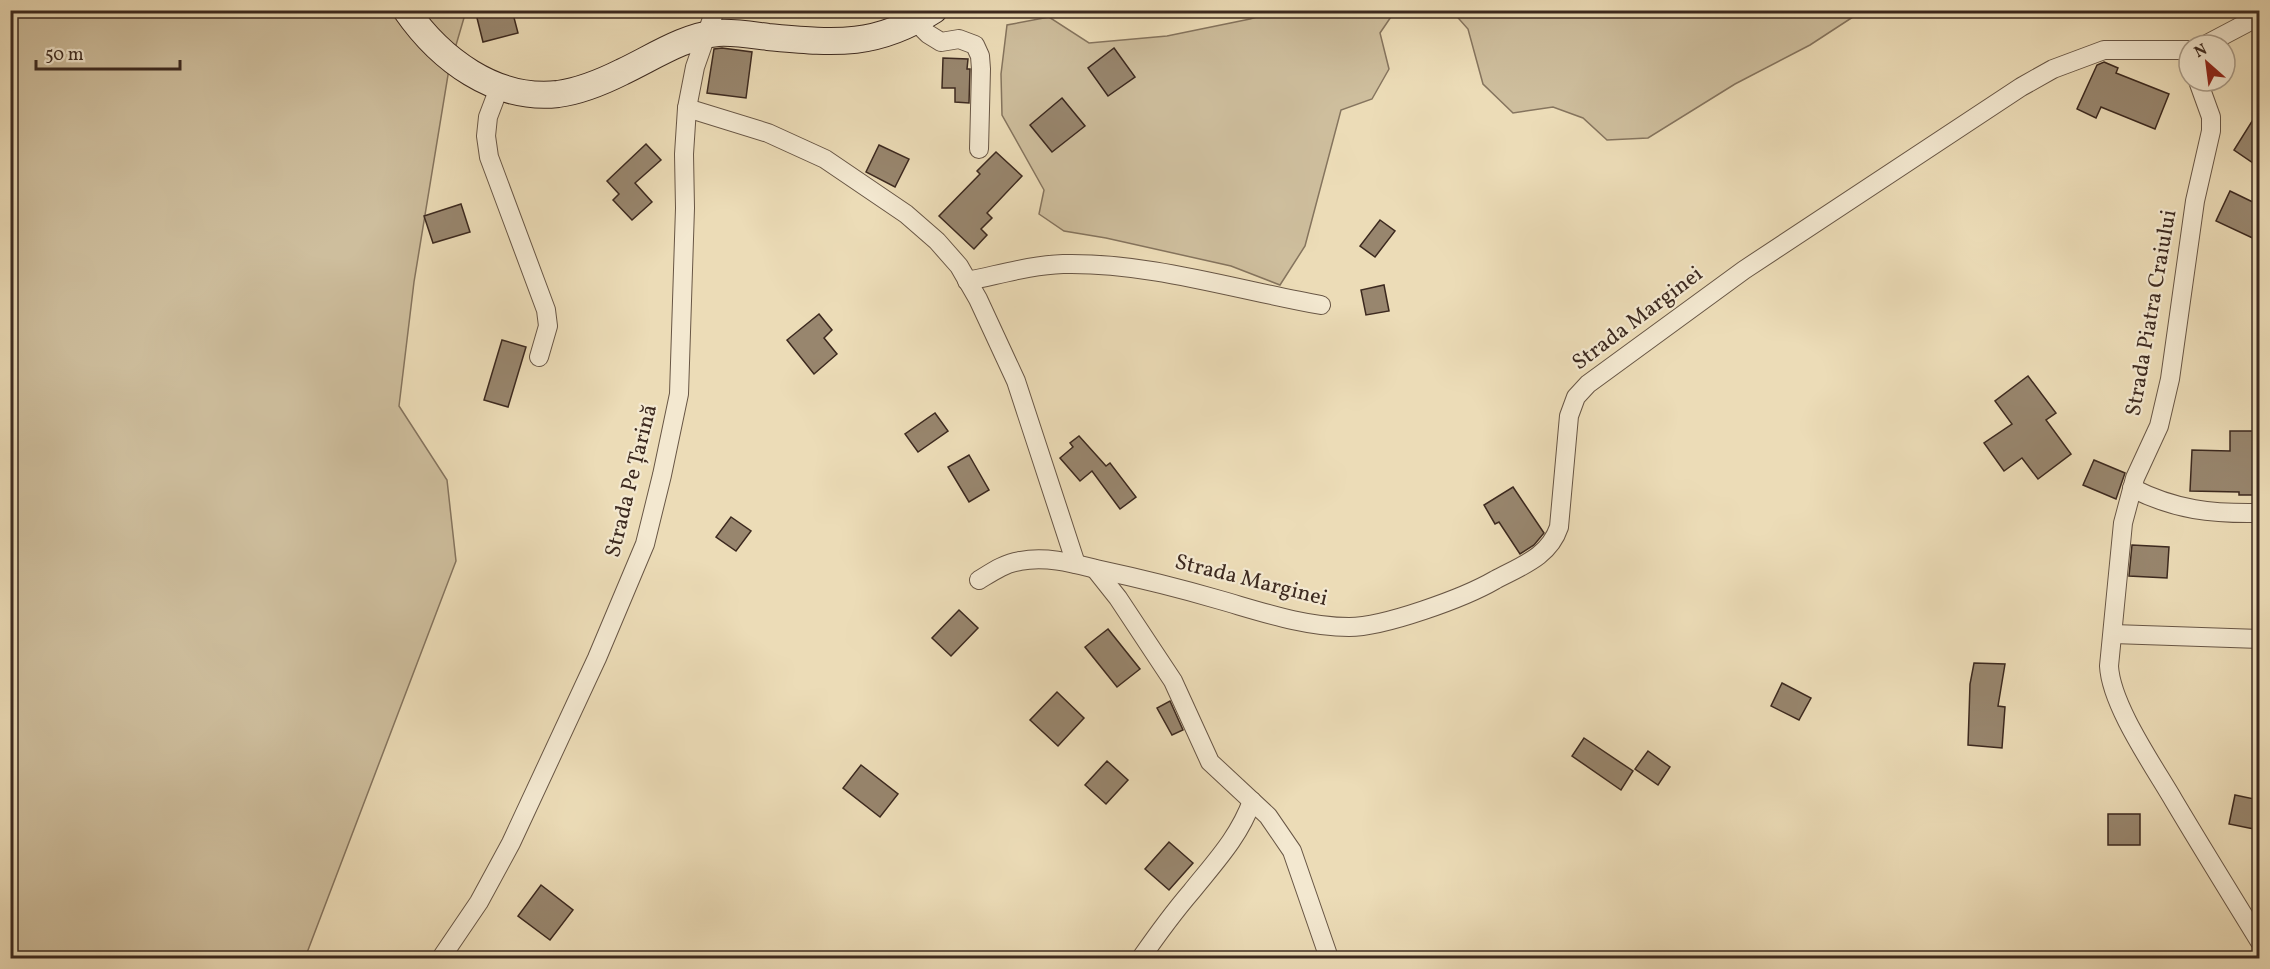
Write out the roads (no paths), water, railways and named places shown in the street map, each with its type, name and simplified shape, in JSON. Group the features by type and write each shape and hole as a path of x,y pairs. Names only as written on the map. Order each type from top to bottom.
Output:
{"main road":[{"path":"406,10 432,42 454,62 478,78 500,87 535,94 557,94 602,82 669,49 711,22 733,33 842,42 864,40 890,33 925,16"}],"street":[{"path":"925,16 928,34 941,42 959,39 975,45 980,56 979,149"},
{"path":"2227,33 2259,16"},
{"name":"Strada Pe Țarină","path":"441,958 479,902 511,843 597,658 645,544 662,476 678,394 687,108 695,66 711,22"},
{"name":"Strada Marginei","path":"979,580 1002,566 1021,560 1048,560 1151,580 1312,625 1350,627 1386,621 1477,591 1527,564 1547,550 1556,538 1559,527 1569,416 1576,397 1588,384 1744,270 2021,87 2053,69 2104,50 2177,50"},
{"path":"500,87 488,117 486,136 489,157 546,310 548,326 539,357"},
{"name":"Strada Piatra Craiului","path":"2202,93 2211,117 2211,131 2195,201 2170,378 2159,426 2132,488 2123,523 2109,666 2113,693 2147,756 2259,942"},
{"path":"687,108 768,133 825,159 906,214 937,241 959,266 1016,381 1076,564"},
{"path":"967,281 1059,264 1103,264 1153,271 1322,305"},
{"path":"2132,488 2187,509 2219,513 2259,513"},
{"path":"1095,569 1118,598 1173,681 1210,762 1268,816 1292,851 1329,958"},
{"path":"2113,634 2259,639"},
{"path":"1141,958 1166,922 1234,839 1245,821 1252,801"}]}
